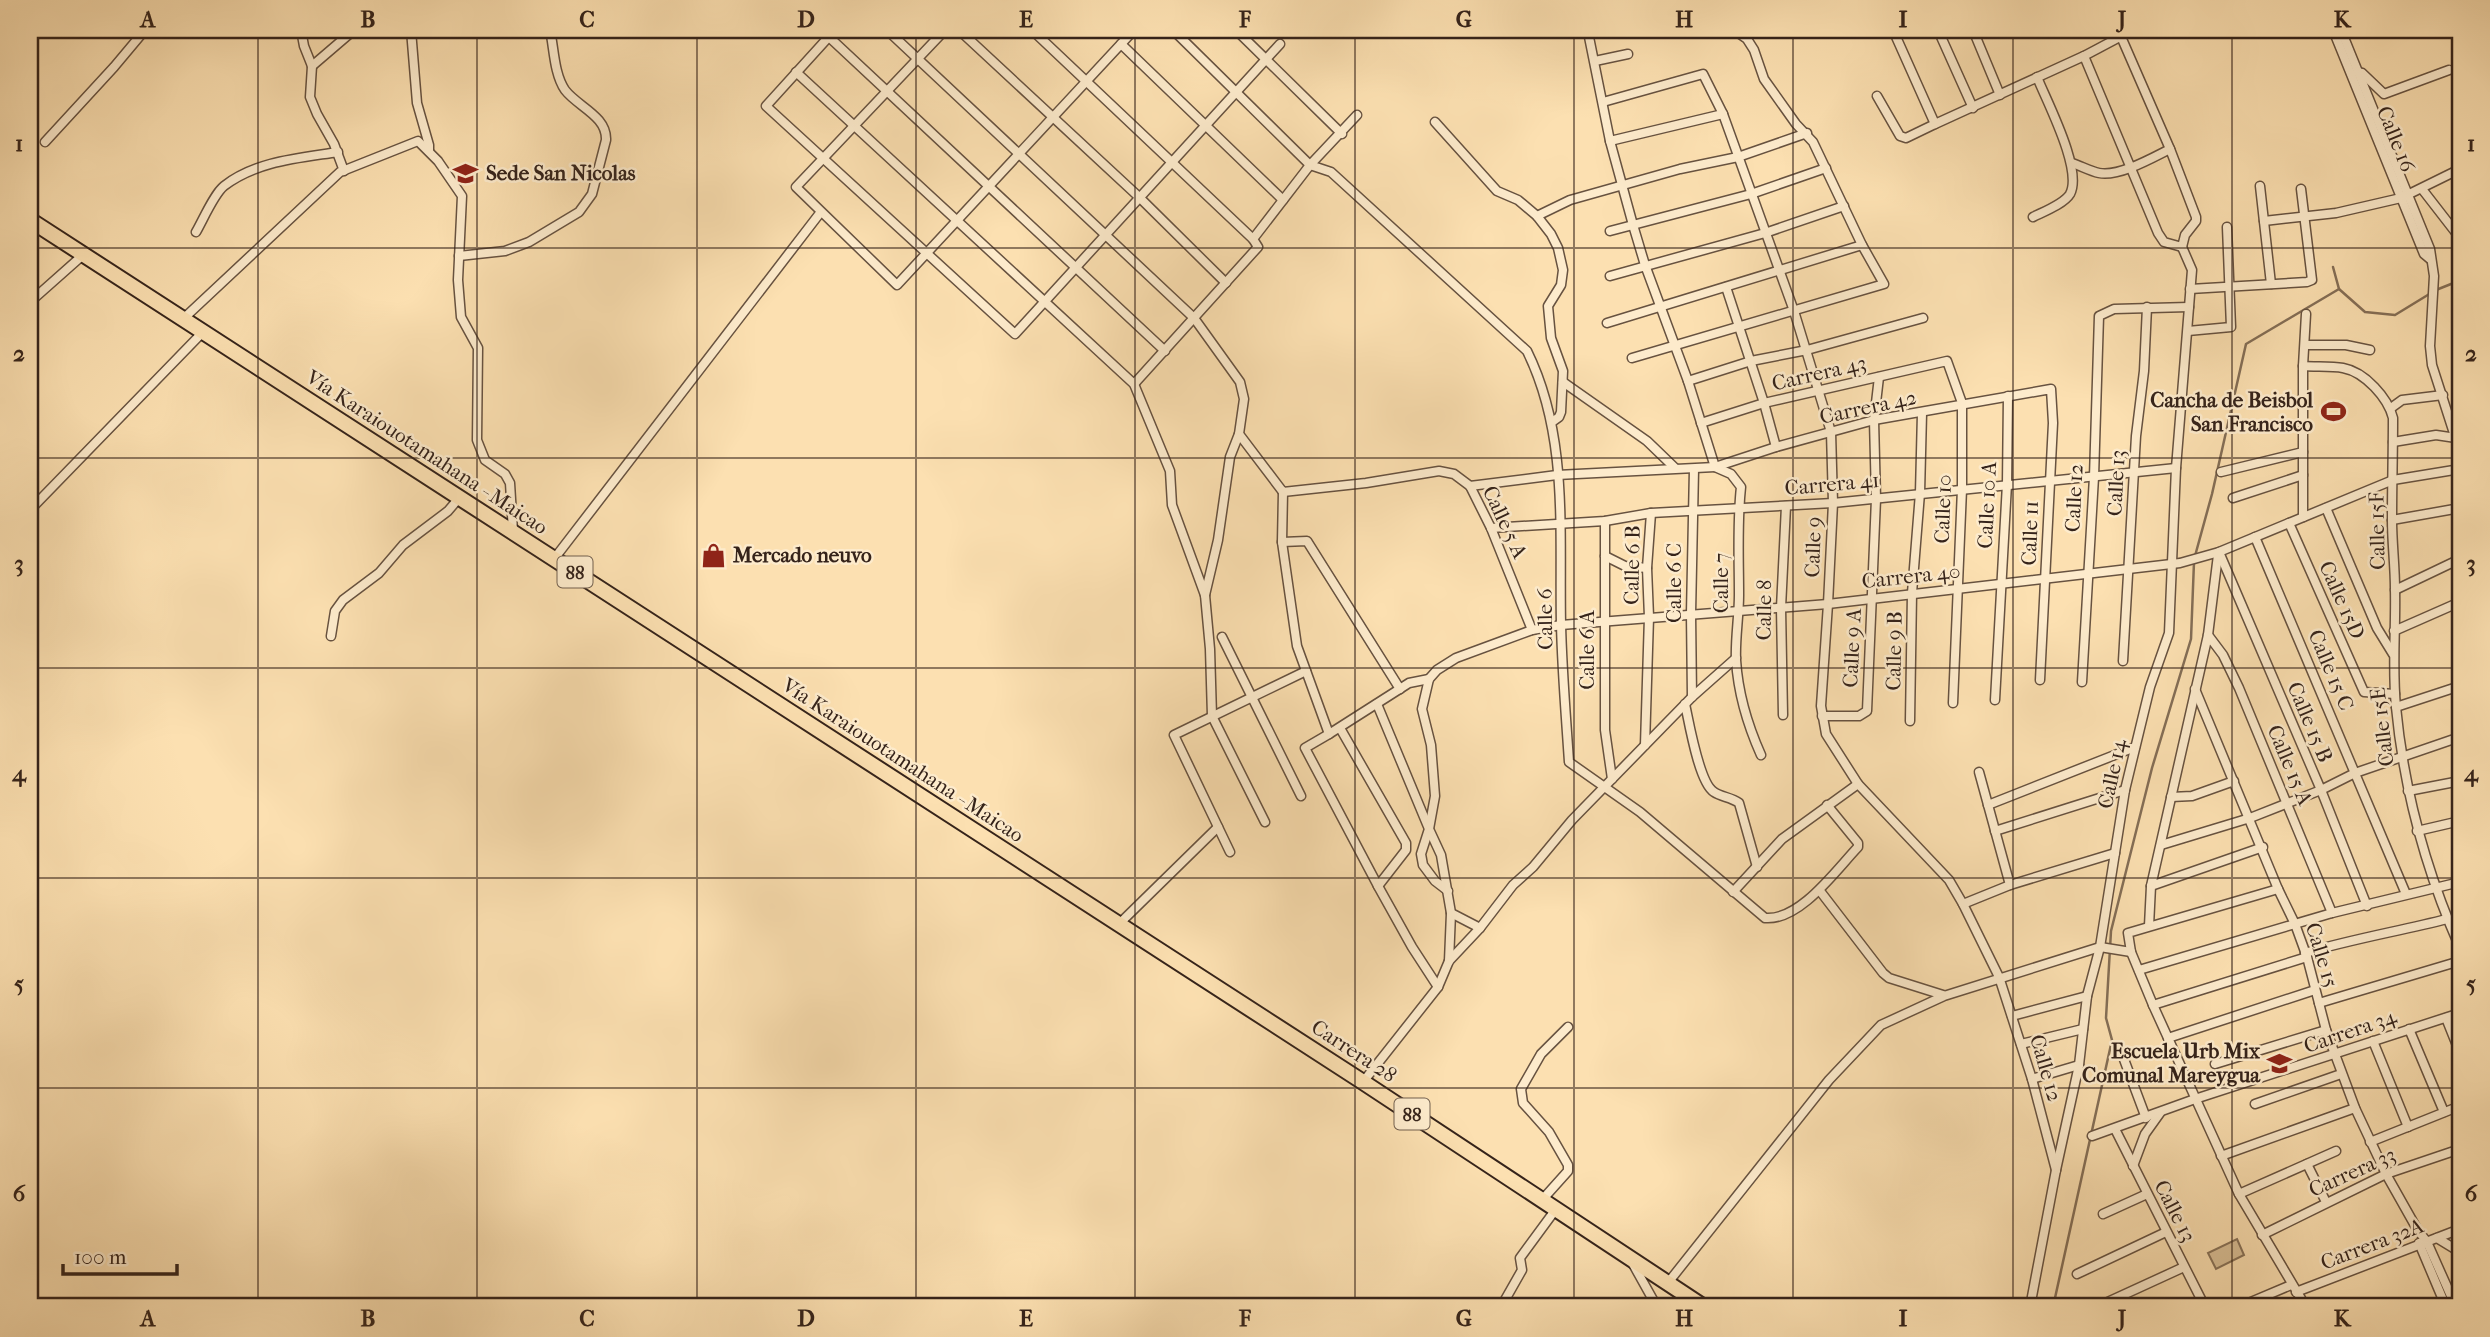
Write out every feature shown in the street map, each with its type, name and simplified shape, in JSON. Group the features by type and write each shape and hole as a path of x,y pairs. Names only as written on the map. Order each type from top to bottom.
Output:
{"highway":[{"name":"Vía Karaiouotamahana - Maicao","path":"30,220 1119,924"},
{"name":"Carrera 28","path":"1119,924 1704,1307"}],"street":[{"path":"45,142 145,30"},
{"path":"301,30 312,66 310,97 338,152 344,171"},
{"path":"312,66 354,30"},
{"path":"411,30 417,103 429,152"},
{"path":"459,256 505,251 528,242 579,212 592,194 606,132 600,121 581,106 562,85 550,30"},
{"path":"835,30 766,106 1015,334 1280,44"},
{"path":"887,30 1194,318 1240,382 1244,399 1239,434 1230,457 1218,540 1205,595"},
{"path":"945,30 796,187 897,285 1134,30"},
{"path":"959,30 1139,197 1226,283"},
{"path":"1032,30 1258,247 1134,384"},
{"name":"Calle 6","path":"1173,30 1310,165 1331,172 1527,351 1538,374 1552,422 1558,475 1562,522 1561,625 1569,762 1603,788"},
{"path":"1236,30 1342,134"},
{"path":"1632,358 1884,284 1862,246 1807,133 1796,124 1764,79 1754,50 1747,39 1734,30"},
{"path":"1893,30 1936,124"},
{"path":"1938,30 1973,108"},
{"path":"1973,30 2000,95"},
{"path":"1877,96 1900,136 1906,138 2084,56 2120,32 2133,30"},
{"name":"Calle 16","path":"2333,30 2354,73 2424,254 2430,259 2434,276 2430,346 2432,365 2460,452"},
{"name":"Calle 16","path":"2341,30 2354,73"},
{"path":"2084,56 2158,233 2164,242 2182,247 2185,235 2196,221 2170,149 2120,32"},
{"path":"829,37 1165,351"},
{"path":"1589,37 1621,185 1645,265 1688,381 1715,467"},
{"path":"1121,44 1283,200"},
{"path":"1595,61 1628,54"},
{"path":"2354,73 2362,73 2384,94 2449,70"},
{"path":"796,72 1134,384 1170,471 1172,505 1205,595 1212,716 1265,822"},
{"name":"Calle 9","path":"1603,102 1703,74 1723,114 1794,311 1831,432 1833,503 1821,706 1826,734 1858,784"},
{"path":"2033,217 2068,198 2071,191 2072,163 2037,77"},
{"path":"1610,142 1723,114"},
{"path":"1252,239 1310,165 1357,115"},
{"path":"1435,122 1497,191 1518,200 1537,216 1555,241 1563,270 1561,285 1548,306 1551,338 1563,371 1563,382 1561,412 1552,422"},
{"path":"1537,216 1570,200 1680,169 1738,157 1807,133"},
{"path":"182,320 344,171 418,141 438,161 462,196 459,256 461,317 478,348 477,440 485,460 505,474 510,483 513,531"},
{"path":"2072,163 2100,173 2131,167 2170,149"},
{"path":"196,232 224,186 257,168 284,160 338,152"},
{"path":"1610,231 1751,194 1826,168"},
{"path":"2264,221 2336,213 2404,197 2460,169"},
{"path":"2260,186 2271,284"},
{"path":"2422,188 2460,237"},
{"path":"2190,289 2312,280 2301,189"},
{"path":"1610,276 1765,233 1844,206"},
{"path":"554,559 820,213"},
{"path":"2188,331 2231,327 2227,227"},
{"path":"1607,323 1862,246"},
{"name":"Calle 14","path":"2030,1307 2079,1065 2087,996 2102,948 2125,790 2150,687 2169,633 2176,564 2176,467 2192,270 2182,247"},
{"path":"30,302 83,255"},
{"path":"1726,287 1776,447"},
{"path":"2147,307 2189,307"},
{"name":"Calle 12","path":"2082,682 2094,477 2099,316 2114,309 2147,307"},
{"name":"Calle 13","path":"2123,661 2136,436 2144,371 2147,307"},
{"path":"2303,517 2303,366 2306,314"},
{"path":"1688,381 1751,361 1807,351 1923,318"},
{"path":"30,510 202,333"},
{"path":"2305,345 2346,345 2370,350"},
{"name":"Carrera 43","path":"1701,423 1764,403 1947,361"},
{"name":"Calle 10","path":"1947,361 1962,403 1962,489 1953,703"},
{"path":"2303,366 2345,368 2359,375 2378,391 2391,408 2402,400 2443,395"},
{"name":"Calle 9 A","path":"1822,716 1859,716 1867,711 1876,499 1874,420 1879,377"},
{"path":"1563,382 1647,441 1675,468"},
{"name":"Carrera 42","path":"1694,469 1715,467 1874,420 2051,388"},
{"name":"Calle 11","path":"2040,680 2053,423 2051,388"},
{"name":"Calle 10 A","path":"1995,700 2007,484 2008,396"},
{"name":"Calle 15F","path":"2391,408 2395,590 2393,654"},
{"name":"Calle 9 B","path":"1910,721 1912,593 1920,493 1922,413"},
{"path":"1239,434 1283,492 1282,542 1297,646 1329,734"},
{"path":"2393,442 2436,435 2456,438"},
{"path":"2221,471 2303,452"},
{"name":"Calle 7","path":"1715,467 1731,474 1739,482 1739,609 1736,658 1742,699 1761,755"},
{"name":"Carrera 41","path":"1491,528 1605,521 1651,513 1833,503 2176,467"},
{"path":"1470,486 1558,475 1694,469"},
{"name":"Calle 6 C","path":"1694,469 1689,701 1696,756 1709,788 1714,793 1739,803 1757,867"},
{"name":"Carrera 40","path":"1429,680 1437,670 1456,658 1532,630 1561,625 1828,604 2176,564 2219,552 2393,480 2460,469"},
{"name":"Calle 5 A","path":"1283,492 1366,483 1439,471 1454,474 1470,486 1491,528 1532,630"},
{"path":"2233,498 2303,475"},
{"path":"331,636 335,611 343,600 379,573 402,545 448,511 459,498"},
{"name":"Calle 8","path":"1783,715 1781,608 1786,506"},
{"name":"Calle 15E","path":"2326,508 2377,628 2393,654 2402,757 2417,831 2435,888 2460,948"},
{"path":"2392,520 2460,508"},
{"name":"Calle 6 B","path":"1645,745 1649,617 1647,568 1651,513"},
{"name":"Calle 6 A","path":"1605,521 1605,730 1612,779"},
{"name":"Calle 15D","path":"2289,523 2364,692 2395,694"},
{"name":"Calle 15 C","path":"2255,537 2406,894"},
{"path":"1282,542 1307,541 1400,689"},
{"path":"2149,926 2151,886 2208,635 2219,552"},
{"name":"Calle 15 B","path":"2219,552 2321,790 2367,906"},
{"path":"1605,556 1625,566 1647,568"},
{"path":"2395,590 2460,559"},
{"path":"2395,631 2460,601"},
{"name":"Calle 15 A","path":"2208,635 2228,666 2332,913"},
{"path":"1222,637 1301,796"},
{"path":"1363,1082 1438,987 1449,961 1480,928 1513,884 1533,867 1572,820 1645,745 1736,658"},
{"path":"1230,852 1174,735 1306,671"},
{"path":"1438,987 1378,886 1306,748 1409,683 1429,680 1422,709 1431,745 1435,796 1422,854 1423,866 1435,881 1448,891"},
{"path":"2396,707 2460,686"},
{"name":"Calle 15","path":"2195,689 2295,924 2326,1030 2355,1108 2386,1174 2417,1229 2446,1307"},
{"path":"1377,704 1441,855 1451,913 1449,961"},
{"path":"1340,728 1406,843 1406,850 1378,886"},
{"path":"2161,845 2249,818 2321,790 2356,773 2460,737"},
{"path":"1988,805 2135,747"},
{"path":"1979,772 2010,885"},
{"path":"2171,797 2192,796 2234,781"},
{"path":"2408,791 2460,781"},
{"path":"1733,892 1782,839 1858,784"},
{"name":"Calle 12","path":"1858,784 1949,880 1963,904 1999,977 2032,1079 2056,1170"},
{"path":"1603,788 1640,812 1765,918 1775,919 1785,916 1820,891 1858,847 1858,843 1827,805"},
{"path":"1995,831 2125,790"},
{"path":"2417,831 2460,821"},
{"path":"1119,924 1218,827"},
{"path":"2151,886 2263,847"},
{"path":"1963,904 2010,885 2115,853"},
{"path":"2139,970 2332,913 2460,882"},
{"path":"2278,889 2128,933 2131,952 2153,1006 2239,1194 2306,1307"},
{"path":"1820,891 1882,973 1889,978 1944,996"},
{"path":"1451,913 1480,928"},
{"path":"2153,1006 2344,941 2397,932 2447,919"},
{"path":"1667,1284 1829,1080 1881,1025 1944,996 1999,977 2102,948 2131,952"},
{"path":"2319,1003 2460,961"},
{"path":"2168,1038 2315,990"},
{"path":"2012,1016 2087,996"},
{"name":"Carrera 34","path":"2092,1136 2195,1099 2460,1013"},
{"path":"2446,1018 2460,1053"},
{"path":"1542,1200 1568,1171 1568,1165 1549,1132 1523,1102 1521,1089 1541,1054 1568,1027"},
{"path":"2021,1044 2083,1029"},
{"path":"2409,1029 2444,1112"},
{"path":"2215,1064 2326,1030"},
{"path":"2373,1041 2408,1127"},
{"path":"2122,1055 2146,1118"},
{"path":"2032,1079 2079,1065"},
{"path":"2255,1104 2342,1074"},
{"path":"2370,1142 2460,1106"},
{"path":"2221,1156 2355,1108"},
{"path":"2133,1166 2145,1134 2161,1112"},
{"name":"Calle 13","path":"2115,1129 2205,1307"},
{"name":"Carrera 33","path":"2262,1235 2386,1174 2460,1149"},
{"path":"2239,1194 2336,1151"},
{"path":"2307,1164 2326,1202"},
{"path":"2103,1214 2147,1194"},
{"path":"1501,1307 1522,1270 1520,1258 1556,1209"},
{"name":"Carrera 32A","path":"2239,1307 2460,1229"},
{"path":"2077,1274 2166,1232"},
{"path":"2437,1238 2460,1252"},
{"name":"Calle 15","path":"2423,1243 2456,1307"},
{"path":"1629,1258 1657,1307"},
{"path":"2099,1306 2184,1268"}],"shaded area":[{"path":"2237,1239 2244,1255 2216,1269 2208,1253"}],"waterway":[{"path":"2333,267 2339,289 2365,312 2395,315 2431,293"},
{"path":"2436,290 2451,284 2460,284"},
{"path":"2195,556 2246,344 2339,289"},
{"path":"2053,1307 2112,1040 2106,1018 2111,931 2152,768 2191,639 2194,562"}],"place":[{"name":"Sede San Nicolas","path":"466,173"},
{"name":"Cancha de Beisbol San Francisco","path":"2333,412"},
{"name":"Mercado neuvo","path":"713,555"},
{"name":"Escuela Urb Mix Comunal Mareygua","path":"2280,1063"}]}
